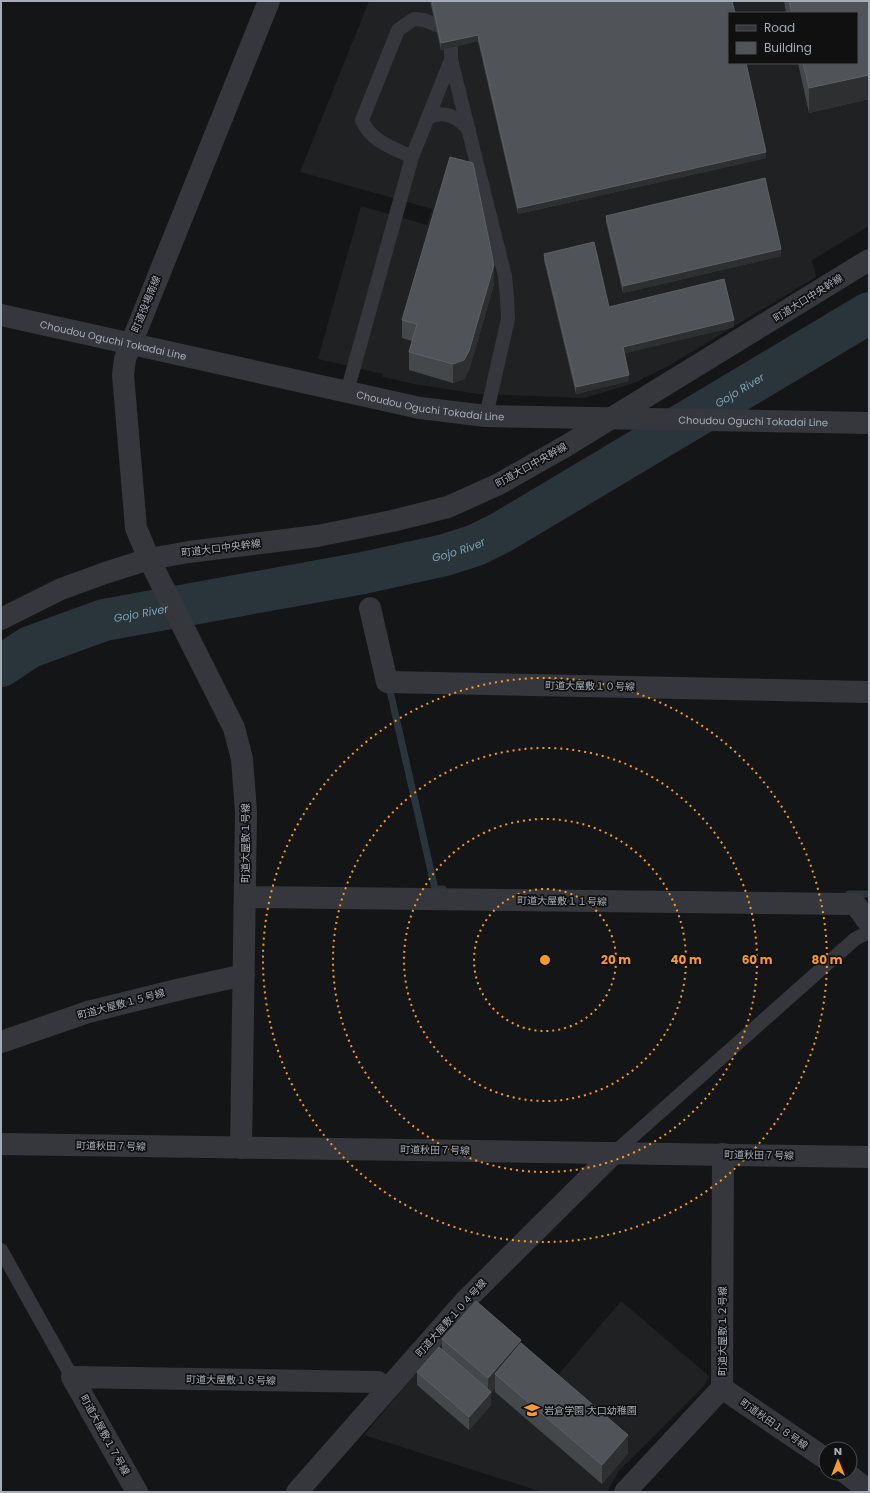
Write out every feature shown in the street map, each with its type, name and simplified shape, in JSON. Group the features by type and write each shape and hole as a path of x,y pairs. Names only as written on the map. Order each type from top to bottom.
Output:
{"street":[{"name":"町道役場南線","path":"149,559 136,528 123,375 125,359 130,343 269,1"},
{"name":"町道大口中央幹線","path":"149,559 189,552 317,536 392,521 448,507 499,484 612,417 869,260"},
{"name":"Choudou Oguchi Tokadai Line","path":"1,315 420,408 486,416 612,417 869,423"},
{"path":"1,619 61,589 104,573 149,559"},
{"name":"町道大屋敷１号線","path":"149,559 187,638 234,728 242,759 246,812 241,1148"},
{"name":"町道大屋敷１０号線","path":"370,608 387,682 869,692"},
{"name":"町道大屋敷１１号線","path":"245,897 856,904 869,923"},
{"name":"町道大屋敷１５号線","path":"1,1042 88,1012 244,975"},
{"name":"町道秋田７号線","path":"1,1144 869,1157"},
{"name":"町道大屋敷１０４号線","path":"297,1492 466,1300 614,1152"},
{"name":"町道大屋敷１２号線","path":"625,1492 722,1388 723,1154"},
{"name":"町道大屋敷１８号線","path":"72,1377 378,1382 386,1390"},
{"name":"町道大屋敷１７号線","path":"72,1377 137,1492"},
{"name":"町道秋田１８号線","path":"722,1388 818,1454"},
{"path":"856,1481 868,1491"}],"lane":[{"path":"412,157 381,142 365,127 362,120 398,30 414,19 424,20 449,30 452,39 452,60 505,276 508,319 486,416"},
{"path":"347,392 412,157 452,60"},
{"path":"428,118 435,114 448,114 463,123 469,130"},
{"path":"614,1152 856,938 869,932"},
{"path":"1,1250 72,1377"}],"shaded area":[{"path":"369,1 869,1 869,226 812,260 816,277 670,365 634,383 585,398 478,394 414,384 383,377 383,374 318,359 361,206 427,225 432,209 300,172"},
{"name":"岩倉学園 大口幼稚園","path":"621,1301 709,1376 705,1385 619,1471 607,1492 542,1492 364,1435 470,1309 553,1381"}],"building":[{"path":"432,1 732,1 735,12 728,12 728,64 746,64 766,152 518,208 478,35 441,43"},
{"path":"789,1 869,1 869,75 809,88 803,64 858,64 858,12 792,12"},
{"path":"450,157 473,163 494,265 469,351 464,360 453,364 409,352 417,324 402,320"},
{"path":"765,178 781,249 623,286 606,216"},
{"path":"594,242 609,307 724,279 734,320 623,347 629,375 576,387 544,254"},
{"path":"476,1301 521,1340 488,1378 442,1339"},
{"path":"521,1343 628,1435 602,1465 495,1374"},
{"path":"439,1347 491,1392 469,1417 417,1372"}],"waterway":[{"name":"Gojo River","path":"1,666 30,647 104,620 363,573 445,555 476,545 502,532 869,313"},
{"path":"390,691 435,889 443,889"},
{"path":"849,894 869,894"}],"place":[{"name":"岩倉学園 大口幼稚園","path":"532,1410"}]}
